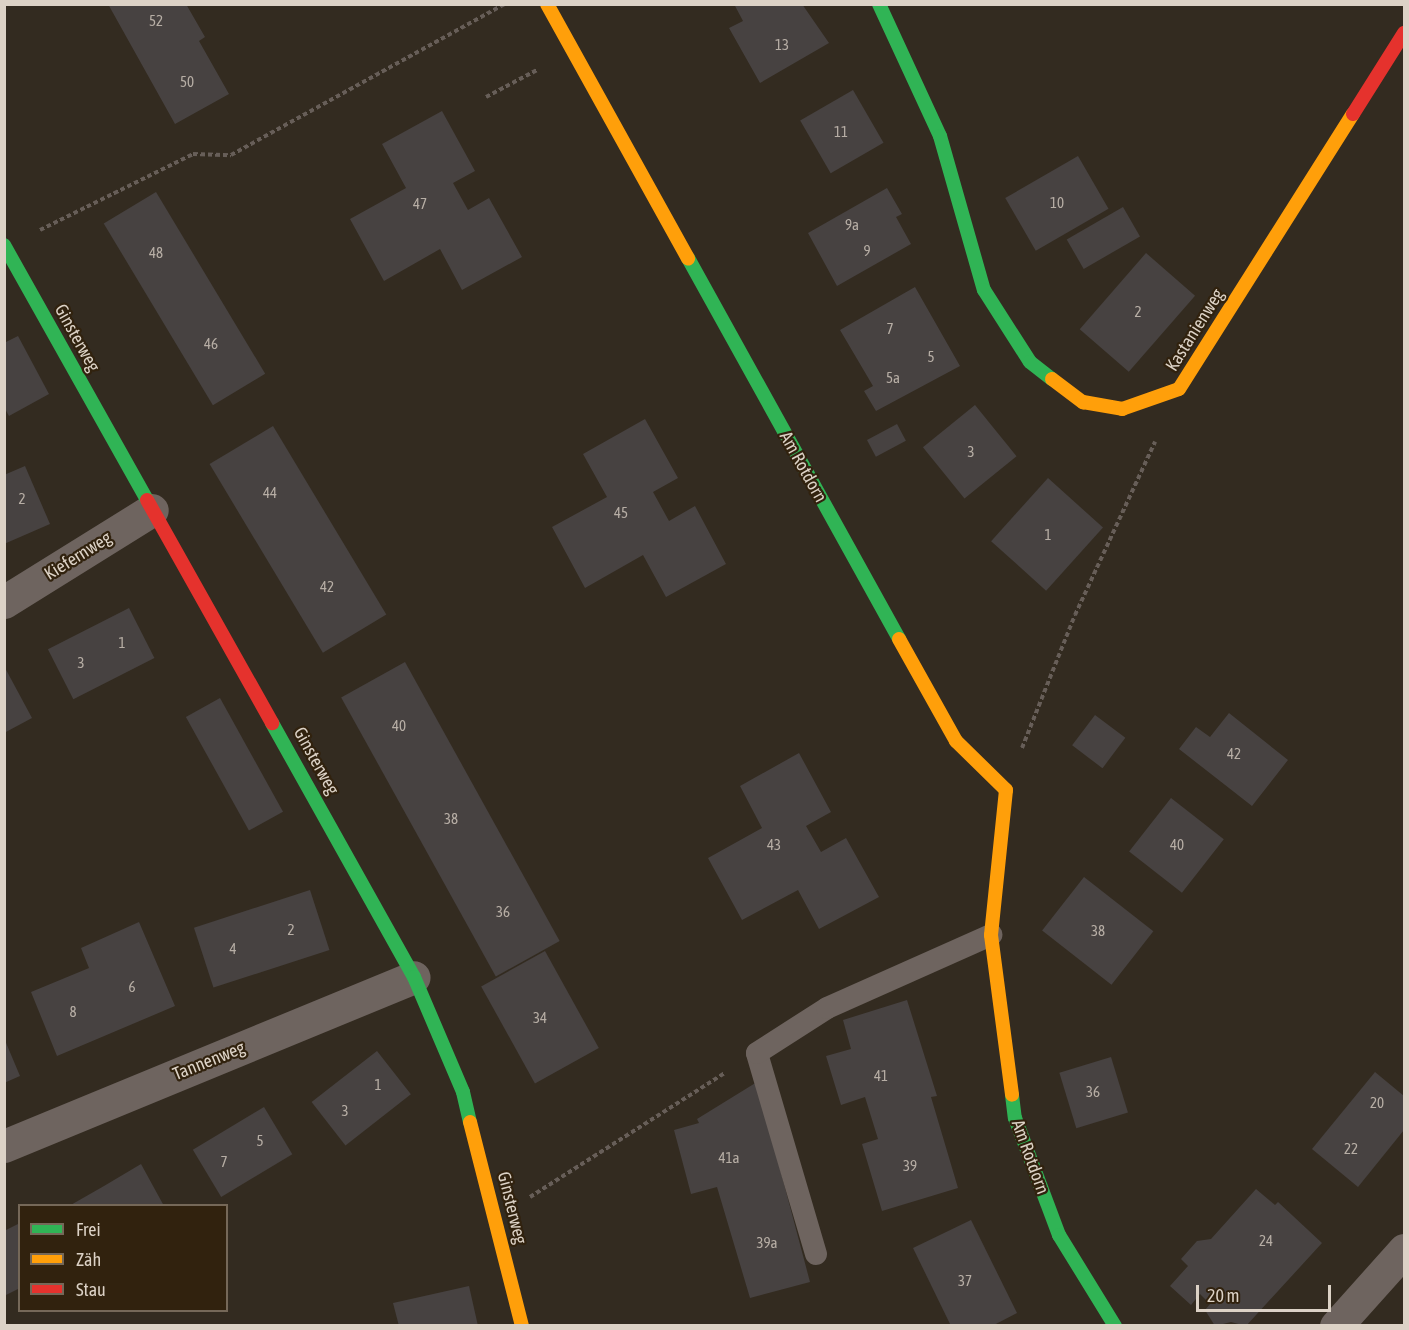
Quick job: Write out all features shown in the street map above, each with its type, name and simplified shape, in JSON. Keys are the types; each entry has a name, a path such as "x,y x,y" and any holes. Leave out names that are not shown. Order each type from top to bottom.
{"street":[{"name":"Am Rotdorn","path":"547,4 956,741 1006,789 991,935 1015,1118 1059,1235 1114,1326"},
{"name":"Kastanienweg","path":"879,4 940,136 984,290 1030,362 1083,402 1122,409 1179,389 1404,33"},
{"name":"Ginsterweg","path":"5,246 152,510 259,693 414,977 462,1092 497,1218 522,1326"},
{"name":"Kiefernweg","path":"4,602 152,510"},
{"name":"Tannenweg","path":"4,1146 414,977"},
{"path":"1336,1326 1404,1250"}],"lane":[{"path":"816,1254 757,1053 827,1008 991,935"}],"path":[{"path":"5,246 193,154 231,155 505,4"},
{"path":"486,97 572,51"},
{"path":"1006,789 1075,615 1179,389"},
{"path":"497,1218 757,1053"}],"building":[{"path":"108,4 186,4 205,37 199,41 229,94 175,124"},
{"path":"734,4 802,4 829,43 760,83 729,28 743,21"},
{"path":"853,90 884,143 831,173 800,120"},
{"path":"442,111 475,171 453,183 468,210 489,198 522,257 462,290 440,249 384,281 350,219 406,188 382,144"},
{"path":"1078,156 1108,209 1036,251 1005,198"},
{"path":"887,188 902,214 896,217 911,244 837,286 808,233"},
{"path":"156,192 265,374 213,405 104,223"},
{"path":"1123,207 1140,236 1084,269 1067,240"},
{"path":"1146,253 1195,296 1129,372 1080,329"},
{"path":"915,287 960,366 876,411 864,391 873,386 840,330"},
{"path":"18,336 49,394 9,416 4,407 4,343"},
{"path":"975,405 1017,456 964,498 923,447"},
{"path":"645,419 678,478 653,492 669,521 695,506 726,564 666,597 643,555 585,588 552,527 607,497 583,454"},
{"path":"897,424 906,441 876,457 867,440"},
{"path":"273,426 386,615 323,653 210,464"},
{"path":"25,466 50,524 4,544 4,475"},
{"path":"1048,478 1103,528 1046,591 991,541"},
{"path":"129,608 154,658 73,699 48,649"},
{"path":"405,662 560,941 496,976 341,697"},
{"path":"4,666 32,718 4,733"},
{"path":"220,698 283,812 249,831 186,717"},
{"path":"1229,713 1288,760 1252,806 1179,749 1196,727 1210,737"},
{"path":"1095,715 1125,738 1102,768 1072,745"},
{"path":"799,753 831,812 806,826 821,852 846,838 879,897 819,929 798,890 742,920 708,858 762,828 740,786"},
{"path":"1171,798 1224,839 1182,893 1129,852"},
{"path":"1084,877 1153,931 1111,985 1042,931"},
{"path":"310,890 329,950 213,988 194,928"},
{"path":"139,922 175,1006 57,1056 31,992 89,968 81,948"},
{"path":"545,951 599,1048 535,1083 481,986"},
{"path":"907,1000 937,1096 931,1097 958,1188 882,1211 862,1144 878,1139 865,1097 841,1105 826,1056 851,1049 843,1020"},
{"path":"4,1038 20,1076 4,1083"},
{"path":"377,1051 411,1094 345,1145 312,1102"},
{"path":"1111,1057 1128,1112 1076,1128 1059,1073"},
{"path":"1375,1072 1404,1096 1404,1130 1358,1187 1312,1149"},
{"path":"757,1082 810,1282 750,1298 717,1187 691,1194 674,1130 699,1123 697,1119"},
{"path":"264,1107 292,1154 221,1197 193,1150"},
{"path":"141,1164 163,1204 72,1204"},
{"path":"1256,1189 1275,1205 1278,1202 1322,1243 1246,1326 1231,1322 1215,1326 1205,1310 1210,1304 1200,1294 1191,1305 1170,1286 1188,1266 1181,1259 1197,1241 1211,1239"},
{"path":"971,1220 1017,1313 992,1326 951,1326 913,1248"},
{"path":"18,1224 18,1289 4,1296 4,1231"},
{"path":"469,1286 478,1326 399,1326 393,1303"}],"traffic: fast":[{"path":"879,4 940,136 984,290 1030,362 1052,379"},
{"path":"4,245 147,500"},
{"path":"688,258 899,639"},
{"path":"272,723 414,977 463,1092 470,1122"},
{"path":"1012,1095 1015,1118 1059,1235 1115,1326"}],"traffic: slow":[{"path":"547,4 688,258"},
{"path":"1052,379 1083,402 1122,409 1179,389 1353,114"},
{"path":"899,639 956,741 1006,790 991,935 1012,1095"},
{"path":"470,1122 522,1326"}],"traffic: jam":[{"path":"1353,114 1404,33"},
{"path":"147,500 272,723"}]}
